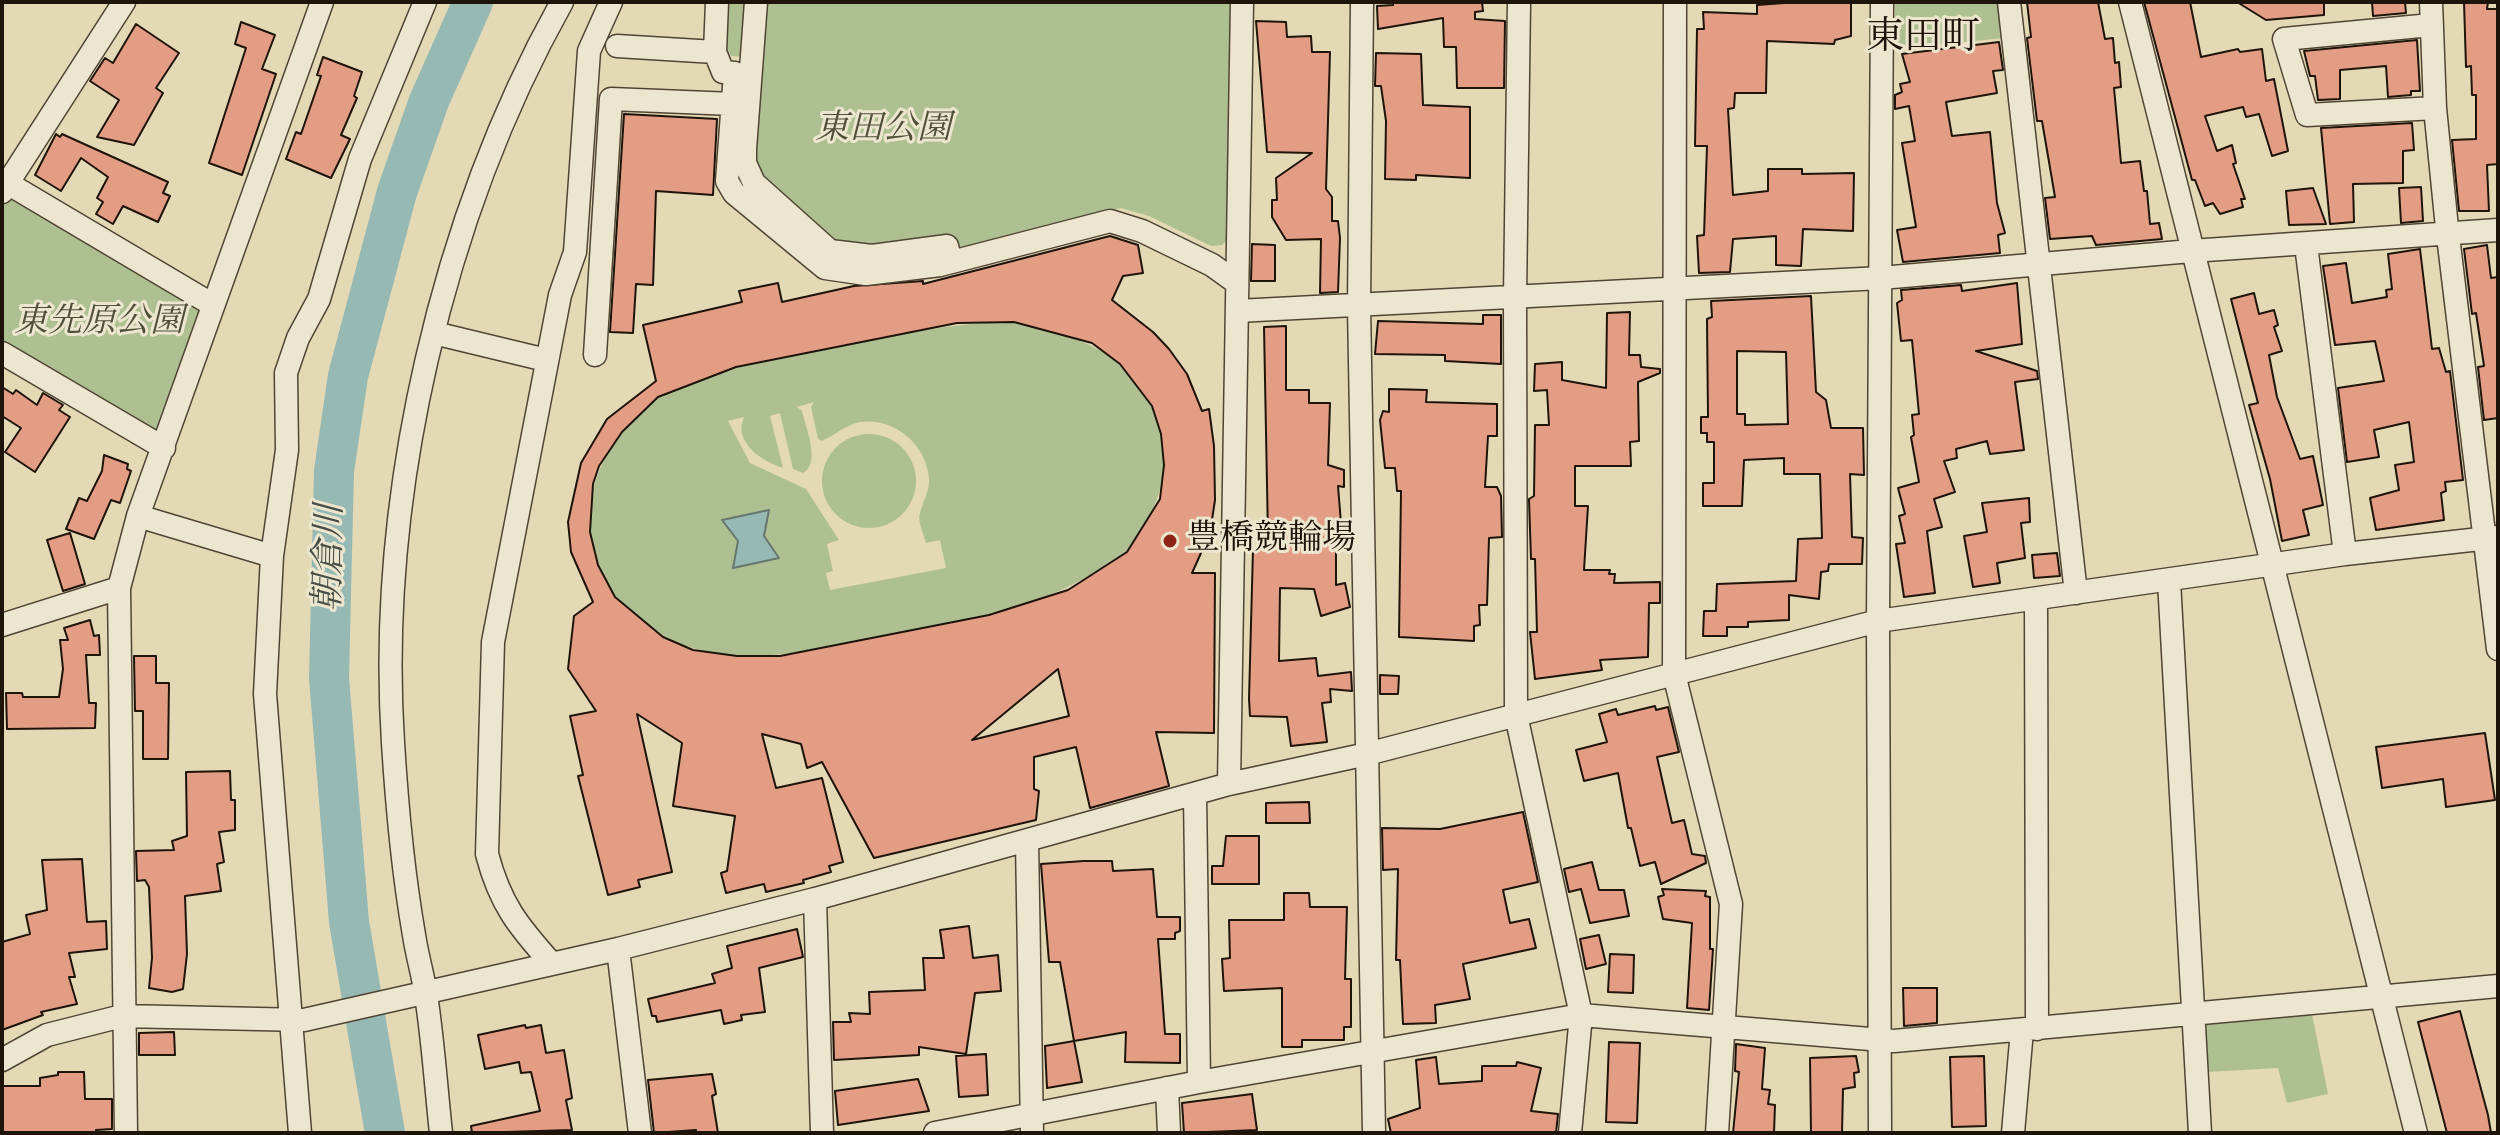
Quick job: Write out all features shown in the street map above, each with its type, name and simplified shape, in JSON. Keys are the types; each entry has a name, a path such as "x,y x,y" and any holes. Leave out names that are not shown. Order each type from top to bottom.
{"street":[{"path":"124,2 4,185 213,305"},
{"path":"126,1133 122,1016 119,588 138,516 322,2"},
{"path":"310,1133 265,694 272,556 287,450 283,407 286,373 298,338 319,299 360,159 425,2"},
{"path":"441,1133 419,994 405,877 391,686 401,516 419,392 467,211 562,2"},
{"path":"552,964 509,914 494,883 487,854 493,642 546,360 560,295 575,252 589,51 611,2"},
{"path":"717,2 715,52 723,72 735,73 727,181 734,193 816,264 866,274 951,262 1110,221 1142,231 1212,265 1237,283"},
{"path":"756,2 745,149 745,163 754,183 830,251 872,256 947,246 951,262"},
{"path":"1229,784 1242,2"},
{"path":"1362,2 1359,306 1374,1133"},
{"path":"1519,2 1515,298 1516,715 1581,1015 1570,1133"},
{"path":"1675,2 1674,674 1731,904 1717,1133"},
{"path":"1880,1133 1878,621 1882,2"},
{"path":"2009,2 2076,593"},
{"path":"2130,2 2416,1133"},
{"path":"2435,108 2307,115 2284,39 2431,13 2435,108 2448,234 2490,538 2498,649"},
{"path":"617,46 715,52"},
{"path":"595,355 611,99 733,104"},
{"path":"1237,311 1675,291 1881,278 2191,251 2498,230"},
{"path":"2306,245 2345,554"},
{"path":"434,333 546,360"},
{"path":"2,353 164,448"},
{"path":"138,516 272,556"},
{"path":"2,1060 47,1035 122,1016 297,1020 618,949 815,899 1229,784 1367,754 1878,621 2345,554 2490,538"},
{"path":"2169,581 2200,1133"},
{"path":"2,625 119,588"},
{"path":"2013,1133 2029,1029 2036,599"},
{"path":"1195,794 1199,1082"},
{"path":"1027,841 1032,1125"},
{"path":"815,899 822,1133"},
{"path":"618,949 640,1133"},
{"path":"935,1133 1032,1125 1167,1088 1581,1015 1878,1040 2195,1015 2382,994 2498,986"},
{"path":"297,1020 300,1133"},
{"path":"1167,1088 1169,1133"}],"green space":[{"name":"東田公園","path":"726,2 1231,2 1228,239 1222,245 1211,246 1149,216 1121,208 917,259 871,262 755,194 746,57 731,56 724,43"},
{"path":"1895,2 2000,2 2004,38 1895,49"},
{"name":"東先原公園","path":"2,192 213,305 164,448 2,353"},
{"path":"1014,322 1081,341 1119,363 1147,398 1161,434 1163,472 1153,508 1133,544 1122,555 1054,593 1002,611 786,654 749,656 697,649 654,631 621,602 599,567 590,527 594,485 614,443 650,404 689,381 733,367 919,331","holes":["814,402 811,407 818,439 822,441 855,423 873,422 896,429 915,444 927,466 929,478 920,523 926,543 940,540 946,568 830,590 826,573 833,571 827,544 839,540 806,489 750,463 728,421 744,417 742,435 746,443 766,461 783,468 770,416 780,413 793,469 803,473 811,462 812,454 802,411 797,407"]},
{"path":"869,434 887,437 902,448 913,463 916,481 913,499 902,514 887,525 869,528 851,525 836,514 825,499 822,481 825,463 836,448 851,437"},
{"path":"2312,1014 2328,1094 2287,1103 2278,1068 2207,1072 2204,1023"}],"water":[{"path":"769,510 764,536 779,558 733,568 738,541 722,520"}],"building":[{"path":"1393,2 1482,2 1483,11 1475,12 1475,19 1505,21 1504,88 1457,88 1456,47 1444,47 1443,18 1378,29 1377,6 1393,5"},
{"path":"1851,2 1851,36 1835,40 1834,44 1767,41 1766,93 1735,93 1734,108 1728,109 1733,195 1768,191 1768,169 1802,169 1802,174 1854,173 1853,231 1803,229 1801,266 1776,265 1776,236 1733,239 1730,272 1699,273 1697,236 1704,235 1707,146 1695,146 1697,29 1704,29 1703,12 1757,14 1757,5"},
{"path":"2027,2 2098,2 2105,39 2113,38 2115,63 2119,62 2121,87 2114,88 2121,163 2140,161 2150,224 2159,223 2162,239 2096,245 2092,236 2050,239 2045,198 2055,197 2042,121 2037,121 2027,38 2031,37"},
{"path":"2144,2 2190,2 2201,57 2238,49 2240,52 2262,49 2266,81 2274,79 2288,151 2272,156 2259,114 2246,117 2243,107 2205,116 2217,151 2232,145 2236,163 2233,164 2245,199 2241,199 2243,207 2220,214 2213,203 2205,206 2195,180 2192,180"},
{"path":"2237,2 2324,2 2324,15 2266,20"},
{"path":"2372,2 2405,2 2406,13 2373,16"},
{"path":"2464,2 2488,2 2487,9 2498,9 2498,164 2487,165 2489,211 2459,211 2452,140 2476,139 2476,95 2472,95 2471,66 2466,67"},
{"path":"1256,21 1286,22 1287,37 1311,36 1312,52 1330,52 1326,189 1332,197 1332,221 1338,221 1340,238 1338,292 1320,293 1321,239 1286,240 1272,217 1272,200 1277,200 1276,178 1312,153 1267,152"},
{"path":"241,22 275,35 262,69 276,74 242,175 209,163 246,48 235,44"},
{"path":"136,24 179,53 156,88 163,93 134,145 97,137 119,100 90,81 105,58 113,63"},
{"path":"2417,40 2420,91 2388,97 2386,66 2340,70 2340,99 2318,100 2315,76 2310,76 2304,51"},
{"path":"1999,42 2003,70 1993,71 1997,93 1946,102 1952,136 1990,132 1997,203 2005,233 1998,235 2000,253 1903,262 1897,230 1916,227 1902,143 1915,141 1909,106 1895,109 1895,95 1902,92 1900,84 1910,82 1902,54"},
{"path":"1376,53 1421,54 1423,105 1470,107 1470,178 1416,175 1416,180 1385,179 1386,121 1381,86 1375,86"},
{"path":"323,57 362,72 354,96 357,98 341,135 350,139 331,178 286,159 296,132 301,134 321,76 317,75"},
{"path":"624,114 717,119 713,195 656,191 653,285 636,284 633,333 610,332"},
{"path":"2412,123 2414,150 2403,151 2403,183 2353,184 2354,222 2330,224 2321,128"},
{"path":"56,134 168,182 163,193 170,196 158,222 123,206 113,224 96,214 103,202 97,198 108,177 81,158 61,191 35,175"},
{"path":"2421,187 2423,221 2401,223 2399,188"},
{"path":"2313,188 2326,224 2289,225 2286,191"},
{"name":"豊橋競輪場","path":"1110,236 1138,245 1143,273 1123,276 1112,300 1153,332 1169,349 1187,374 1202,411 1209,409 1214,446 1215,500 1210,533 1192,573 1215,573 1214,733 1156,732 1169,786 1090,808 1076,747 1034,757 1034,789 1039,791 1036,820 874,858 822,762 807,768 801,744 762,734 776,788 822,778 843,862 829,866 831,872 803,880 804,883 766,892 764,884 726,893 721,873 727,871 735,816 673,806 682,743 637,714 672,872 638,880 640,887 608,895 578,776 583,775 570,716 596,711 568,669 574,616 593,602 571,552 568,522 581,463 607,419 656,381 643,325 742,302 739,291 778,283 782,302 854,286 923,281 923,284","holes":["1014,322 1092,343 1120,364 1152,406 1161,434 1164,465 1160,499 1127,552 1068,590 989,615 780,656 737,656 693,650 663,637 615,597 598,565 590,532 593,484 599,466 622,432 658,397 736,367 957,323","1058,669 1069,716 972,740"]},
{"path":"1252,244 1275,245 1275,281 1251,281"},
{"path":"2487,245 2491,278 2498,277 2498,418 2484,420 2478,367 2484,366 2476,313 2472,314 2464,249"},
{"path":"2420,249 2432,349 2439,348 2446,372 2450,371 2463,480 2445,482 2446,491 2441,493 2444,520 2376,530 2370,498 2399,490 2395,465 2414,462 2409,422 2374,430 2379,457 2347,462 2338,388 2384,381 2375,341 2335,345 2323,266 2346,263 2352,303 2387,297 2386,290 2392,289 2388,254"},
{"path":"2017,283 2022,344 1976,351 2037,371 2038,379 2015,382 2024,450 1990,454 1987,441 1956,449 1957,458 1944,461 1955,492 1934,499 1942,527 1927,531 1935,593 1904,597 1896,544 1905,543 1899,516 1905,514 1898,488 1919,482 1911,437 1914,435 1912,415 1919,414 1912,340 1901,341 1897,303 1902,300 1901,290 1961,285 1962,291"},
{"path":"2254,293 2259,314 2274,310 2278,325 2274,327 2282,351 2269,355 2277,397 2300,459 2313,456 2323,505 2303,510 2309,535 2282,541 2270,479 2249,405 2258,403 2231,299"},
{"path":"1811,296 1816,392 1826,400 1831,428 1863,428 1864,475 1850,474 1852,537 1863,538 1862,564 1829,564 1828,571 1821,572 1819,599 1789,595 1789,620 1748,622 1748,627 1727,627 1727,636 1703,636 1704,611 1716,611 1717,584 1796,581 1798,539 1822,538 1820,474 1784,474 1784,458 1744,460 1742,506 1703,506 1703,483 1714,483 1714,442 1707,442 1707,433 1701,433 1701,417 1708,417 1707,319 1712,317 1711,301","holes":["1737,351 1786,352 1788,424 1745,425 1745,414 1737,414"]},
{"path":"1630,312 1629,355 1640,355 1641,367 1660,369 1660,373 1638,382 1639,441 1630,442 1631,466 1575,466 1575,506 1588,506 1584,570 1610,570 1609,574 1615,574 1614,583 1660,582 1660,603 1649,603 1648,657 1600,660 1602,670 1535,679 1530,632 1537,632 1535,559 1531,559 1529,499 1534,496 1535,425 1549,425 1547,390 1534,391 1535,364 1562,362 1562,380 1606,388 1607,313"},
{"path":"1483,315 1501,315 1501,364 1445,361 1445,355 1375,354 1378,321 1483,324"},
{"path":"1286,326 1286,390 1309,390 1309,403 1330,403 1328,465 1344,470 1344,487 1338,486 1341,523 1337,525 1336,585 1345,583 1350,607 1321,616 1314,589 1280,588 1279,661 1316,658 1318,676 1351,672 1352,691 1330,689 1331,702 1322,703 1327,742 1291,746 1287,717 1250,716 1249,699 1253,549 1266,549 1264,537 1268,537 1264,327"},
{"path":"2,387 13,394 16,390 37,405 43,393 63,405 59,410 70,417 35,472 5,452 21,428 2,416"},
{"path":"1389,389 1427,390 1426,402 1497,404 1497,436 1488,436 1485,487 1497,487 1501,496 1502,537 1489,538 1487,605 1479,605 1480,625 1474,626 1474,641 1399,637 1401,491 1397,491 1395,468 1385,468 1380,420 1383,411 1389,412"},
{"path":"104,455 128,464 127,469 131,471 120,503 111,500 94,539 66,529 79,498 87,501 102,471"},
{"path":"2029,498 2030,522 2021,523 2025,558 1997,563 2000,583 1973,587 1964,536 1987,532 1982,503"},
{"path":"70,533 85,584 63,591 47,540"},
{"path":"2057,553 2060,576 2034,578 2032,555"},
{"path":"90,620 94,636 99,635 100,655 86,655 89,703 96,703 95,728 7,729 6,693 22,693 23,697 59,697 63,669 60,640 68,640 64,628"},
{"path":"134,656 156,656 156,683 169,683 168,759 143,759 143,711 135,711"},
{"path":"1380,675 1399,676 1398,694 1380,694"},
{"path":"1655,706 1656,710 1668,707 1679,752 1657,757 1672,823 1684,820 1692,854 1705,856 1706,863 1661,884 1655,862 1640,866 1631,828 1628,828 1618,773 1584,781 1576,750 1607,742 1599,714 1616,709 1618,715"},
{"path":"2485,733 2495,800 2446,807 2443,779 2382,788 2376,747"},
{"path":"230,771 231,800 235,800 235,830 219,832 224,862 217,864 221,891 185,896 187,954 183,989 172,992 149,988 152,958 149,887 145,880 137,881 136,851 174,850 172,841 187,836 186,772"},
{"path":"1309,802 1310,823 1266,823 1266,803"},
{"path":"1523,812 1538,882 1503,890 1510,923 1529,919 1536,948 1463,964 1470,999 1435,1005 1436,1023 1403,1024 1400,960 1396,960 1398,869 1383,870 1382,828 1440,829"},
{"path":"1226,836 1259,836 1259,884 1212,884 1212,866 1223,866"},
{"path":"82,859 87,922 106,921 107,949 69,953 75,977 69,977 77,1004 41,1012 43,1015 2,1030 2,942 30,934 26,915 47,910 42,860"},
{"path":"1112,861 1113,871 1153,869 1157,917 1180,917 1180,931 1175,933 1175,939 1158,939 1165,1034 1180,1034 1180,1063 1125,1062 1126,1032 1074,1041 1060,962 1049,962 1041,864"},
{"path":"1592,862 1599,890 1624,890 1629,916 1590,923 1581,889 1569,892 1564,869"},
{"path":"1662,889 1706,891 1705,896 1710,897 1710,949 1713,949 1709,1010 1687,1008 1692,923 1663,919 1658,897 1664,895"},
{"path":"1284,893 1309,893 1310,907 1347,907 1345,979 1351,979 1351,1027 1344,1027 1344,1040 1302,1040 1302,1047 1282,1047 1282,988 1224,991 1222,959 1230,958 1229,920 1284,920"},
{"path":"969,926 973,958 998,955 1001,991 975,993 966,1054 919,1047 919,1055 834,1060 833,1022 851,1022 849,1013 870,1014 869,992 925,990 923,958 944,958 940,930"},
{"path":"797,929 803,957 759,968 765,1012 741,1015 742,1020 724,1024 721,1010 657,1022 656,1016 652,1016 648,999 715,983 712,974 732,968 727,946"},
{"path":"1599,935 1606,964 1586,969 1580,939"},
{"path":"1610,954 1634,955 1633,993 1608,992"},
{"path":"1903,988 1937,988 1937,1023 1904,1026"},
{"path":"2460,1011 2491,1133 2447,1133 2418,1022"},
{"path":"525,1025 526,1028 541,1025 546,1053 564,1050 572,1098 566,1100 572,1130 472,1133 471,1126 540,1111 531,1072 521,1073 519,1062 485,1069 478,1035"},
{"path":"174,1032 175,1055 139,1055 139,1033"},
{"path":"1074,1041 1082,1082 1047,1088 1045,1046"},
{"path":"1609,1042 1640,1043 1637,1123 1606,1122"},
{"path":"1736,1044 1765,1048 1762,1089 1770,1090 1768,1104 1775,1105 1774,1133 1733,1133 1739,1072 1735,1071"},
{"path":"986,1054 988,1095 959,1097 956,1056"},
{"path":"1856,1056 1859,1072 1854,1073 1855,1087 1843,1089 1842,1133 1811,1133 1810,1058"},
{"path":"1984,1056 1986,1126 1952,1127 1950,1057"},
{"path":"1436,1057 1439,1084 1482,1081 1482,1066 1516,1066 1517,1062 1541,1068 1531,1111 1558,1114 1556,1133 1391,1133 1388,1119 1420,1108 1416,1060"},
{"path":"58,1072 84,1072 85,1099 112,1099 112,1129 96,1130 96,1133 2,1133 2,1086 40,1086 40,1078 58,1075"},
{"path":"712,1074 718,1133 696,1133 696,1130 654,1133 648,1080"},
{"path":"918,1079 929,1111 838,1125 835,1091"},
{"path":"1252,1094 1257,1130 1184,1133 1182,1103"}],"waterway":[{"name":"朝倉川","path":"385,1133 349,922 329,678 334,471 348,376 397,192 429,101 473,2"}],"place":[{"name":"豊橋競輪場","path":"1170,541"}],"district":[{"name":"東田町","path":"1923,40"}]}
